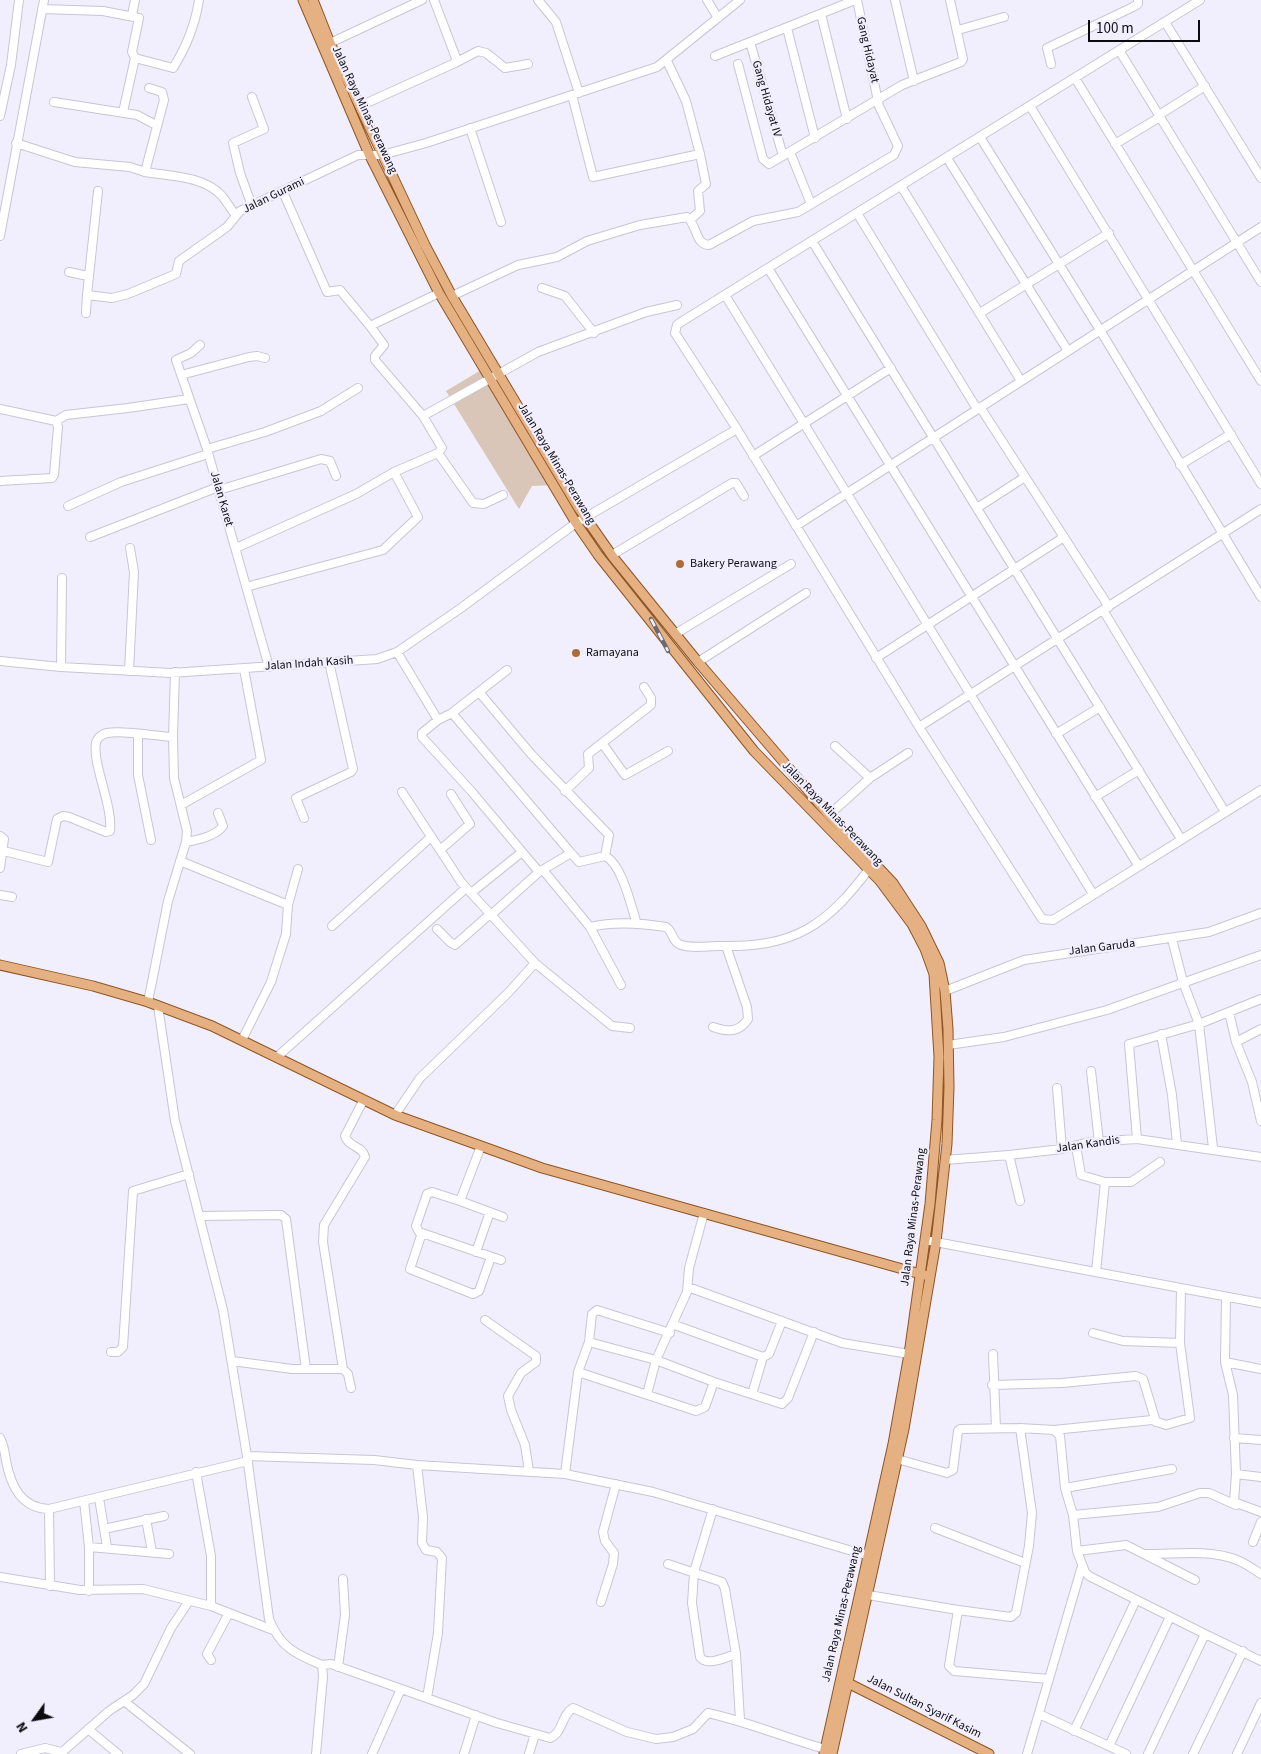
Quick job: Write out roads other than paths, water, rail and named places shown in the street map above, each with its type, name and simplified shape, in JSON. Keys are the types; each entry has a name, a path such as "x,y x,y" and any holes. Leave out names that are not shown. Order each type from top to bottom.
{"main road":[{"name":"Jalan Raya Minas-Perawang","path":"303,0 369,154 439,293 576,523 598,555 754,751 893,883 925,933 939,963 945,991 949,1087 945,1160 936,1242 897,1459 868,1595 843,1681"},
{"name":"Jalan Raya Minas-Perawang","path":"313,0 330,43 425,245 452,296 585,518 612,555 698,662 872,865 885,887 912,924 925,949 934,974 939,1056 937,1120 925,1240 909,1354 893,1444 827,1752"},
{"path":"0,965 93,986 148,1002 212,1026 395,1115 542,1168 930,1276"},
{"name":"Jalan Sultan Syarif Kasim","path":"843,1681 989,1754"}],"street":[{"path":"0,116 11,66 19,0"},
{"path":"0,236 44,0"},
{"path":"132,15 135,0"},
{"path":"135,58 173,68 190,38 195,24 199,0"},
{"path":"330,43 422,0"},
{"path":"434,0 456,58 455,63"},
{"path":"538,0 556,22 576,94 592,177 700,154"},
{"path":"707,0 718,18"},
{"name":"Jalan Gurami","path":"87,295 112,298 128,294 176,274 179,261 227,227 236,215 364,153 382,155 426,143 657,67 667,61 740,0"},
{"path":"715,56 856,0"},
{"name":"Gang Hidayat","path":"811,204 898,152 898,146 880,106 856,0"},
{"path":"894,0 914,81"},
{"path":"738,64 764,162 770,164 879,99 914,81 962,61 958,30 950,0"},
{"path":"1051,64 1047,48 1133,7 1138,4 1138,0"},
{"path":"1200,0 681,322 675,331 737,429 876,658 1039,917 1045,920 1053,920 1138,865 1261,790"},
{"path":"42,9 103,11 138,17 140,20 132,52 135,58 124,112"},
{"path":"821,14 847,119"},
{"path":"958,30 1004,17"},
{"path":"1165,22 1261,178"},
{"path":"787,28 815,138"},
{"name":"Gang Hidayat IV","path":"750,42 787,154 811,204"},
{"path":"360,106 455,63 478,50 486,53 505,68 528,64"},
{"path":"1120,50 1261,282"},
{"path":"667,61 686,101 706,184 698,190 700,211 690,220"},
{"path":"1075,78 1261,381"},
{"path":"1115,144 1205,86"},
{"path":"145,172 164,96 160,90 149,88"},
{"path":"252,97 264,128 233,143 240,173 252,206"},
{"path":"54,102 124,112 137,115 156,125"},
{"path":"1030,106 1261,484"},
{"path":"470,128 502,222"},
{"path":"980,137 1100,330 1261,597"},
{"path":"16,143 75,162 130,167 208,186 222,197 236,215"},
{"path":"947,158 1068,351"},
{"path":"901,186 1021,381"},
{"path":"86,312 88,276 98,191"},
{"path":"236,548 356,494 394,472 438,454 442,448 441,443 424,416 375,360 375,356 384,346 370,326 340,290 336,289 329,293 323,287 283,192"},
{"path":"452,296 518,265 556,257 587,242 628,228 681,217 690,220 699,241 706,246 753,221 798,212 811,204"},
{"path":"857,213 979,408 1064,537 1225,812"},
{"path":"796,526 1261,227"},
{"path":"980,313 1109,233"},
{"path":"812,241 1181,839"},
{"path":"768,268 1138,865"},
{"path":"69,272 88,276"},
{"path":"542,288 566,296 594,333"},
{"path":"370,326 439,293"},
{"path":"725,295 969,694 1094,894"},
{"path":"424,416 538,352 594,333 646,312 678,305"},
{"name":"Jalan Karet","path":"200,345 191,354 176,360 208,451 269,667"},
{"path":"181,375 249,357 265,358"},
{"path":"753,456 891,368"},
{"path":"68,506 121,482 321,411 358,388"},
{"path":"0,409 56,422 66,415 189,399"},
{"path":"0,481 52,478 54,474 57,436 56,422"},
{"name":"Jalan Indah Kasih","path":"0,661 60,667 175,672 377,659 397,652 461,608 576,523 737,429"},
{"path":"1180,465 1230,434"},
{"path":"438,454 473,503 484,504 503,495"},
{"path":"90,537 218,489 321,459 330,461 336,476"},
{"path":"246,587 382,550 389,546 418,517 394,472"},
{"path":"977,508 1025,477"},
{"path":"612,555 732,483 736,483 744,496"},
{"path":"919,727 1261,509"},
{"path":"876,658 1064,537"},
{"path":"130,548 134,572 130,671"},
{"path":"675,634 791,564"},
{"path":"60,667 62,578"},
{"path":"698,662 806,593"},
{"path":"397,652 438,720"},
{"path":"304,818 296,798 351,772 353,769 329,662"},
{"path":"181,805 261,760 244,669"},
{"path":"507,670 452,713 438,720 422,733 422,737 590,927 621,985"},
{"path":"148,1002 168,901 186,842 187,831 174,778 175,672"},
{"path":"566,792 589,768 587,756 650,704 651,698 644,687"},
{"path":"479,692 566,792 609,835 605,856"},
{"path":"1056,734 1100,707"},
{"path":"452,713 579,862 605,856"},
{"path":"4,851 48,862 57,820 63,816 106,832 110,831 96,742 99,737 110,733 173,737"},
{"path":"138,735 138,775 152,840"},
{"path":"602,743 625,775 668,751"},
{"path":"835,746 870,778"},
{"path":"829,814 870,778 908,753"},
{"path":"1095,797 1139,770"},
{"path":"402,792 468,890 535,963 612,1026 630,1028"},
{"path":"440,850 470,824 451,794"},
{"path":"186,842 199,840 221,829 223,826 218,813"},
{"path":"0,836 4,839 4,851 0,868"},
{"path":"332,926 431,837"},
{"path":"277,1057 468,890 522,852"},
{"path":"436,929 455,945 541,871 571,853"},
{"path":"605,856 614,864 627,892 637,924"},
{"path":"180,861 288,905"},
{"path":"590,927 607,922 668,928 675,941 682,945 726,946 769,943 802,934 814,926 844,898 872,865"},
{"path":"242,1040 271,982 286,934 288,905 298,869"},
{"path":"0,895 12,897"},
{"name":"Jalan Garuda","path":"945,991 1038,956 1172,939 1209,932 1261,914"},
{"path":"1172,939 1183,982 1199,1024 1213,1148"},
{"path":"713,1027 728,1031 737,1030 748,1019 747,1007 726,946"},
{"path":"948,1045 1004,1037 1107,1010 1261,955"},
{"path":"395,1115 420,1078 508,993 535,963"},
{"path":"1137,1139 1128,1047 1132,1042 1199,1024 1261,999"},
{"path":"158,1006 175,1121 223,1310 247,1459 269,1619 273,1630 289,1651 322,1666 331,1664 476,1715 550,1738 557,1735 568,1711 573,1708 627,1732 656,1739 673,1737 692,1729 708,1713 740,1720 827,1752"},
{"path":"1229,1012 1236,1042 1252,1082 1261,1122"},
{"path":"1236,1042 1260,1030"},
{"path":"1161,1034 1170,1081 1177,1144"},
{"path":"1092,1071 1099,1142"},
{"path":"1057,1088 1062,1149"},
{"path":"342,1369 323,1242 324,1225 365,1157 363,1151 349,1143 345,1136 363,1101"},
{"name":"Jalan Kandis","path":"945,1160 1008,1155 1062,1149 1099,1142 1137,1139 1213,1148 1261,1157"},
{"path":"460,1201 481,1146"},
{"path":"1076,1146 1081,1175 1105,1182 1131,1182 1160,1162"},
{"path":"1008,1155 1020,1201"},
{"path":"111,1352 118,1352 123,1347 133,1191 189,1174"},
{"path":"1096,1272 1105,1182"},
{"path":"501,1260 422,1233 416,1226 427,1194 432,1192 503,1217"},
{"path":"476,1252 490,1212"},
{"path":"647,1394 656,1360 685,1300 689,1268 704,1213"},
{"path":"199,1216 281,1214 286,1219 306,1369"},
{"path":"422,1233 410,1269 472,1294 479,1291 491,1257"},
{"path":"925,1240 1261,1304"},
{"path":"688,1288 842,1343 909,1354"},
{"path":"897,1459 948,1473 953,1470 958,1431 960,1429 1020,1428 1054,1430 1156,1422 1166,1425 1187,1421 1191,1415 1180,1343 1181,1289"},
{"path":"1226,1297 1225,1362 1233,1395 1236,1474 1234,1502 1236,1505"},
{"path":"566,1474 578,1372 588,1342 592,1314 597,1310 670,1333"},
{"path":"485,1320 536,1356 536,1362 521,1373 508,1396 511,1410 525,1445 529,1471"},
{"path":"672,1324 763,1357 769,1354 782,1321"},
{"path":"588,1342 656,1360 714,1382 782,1404 785,1402 814,1332"},
{"path":"1093,1333 1123,1340 1180,1343"},
{"path":"993,1354 992,1385 996,1428"},
{"path":"752,1394 763,1357"},
{"path":"232,1361 306,1369 342,1369 348,1374 351,1388"},
{"path":"1225,1362 1261,1369"},
{"path":"578,1372 690,1410 700,1410 705,1407 714,1382"},
{"path":"992,1385 1062,1383 1136,1376 1143,1379 1156,1422"},
{"path":"868,1595 958,1610 1013,1616 1016,1613 1029,1546 1032,1514 1020,1428"},
{"path":"1054,1430 1060,1436 1065,1488 1073,1515 1077,1551 1082,1566 1089,1576 1261,1661"},
{"path":"0,1438 14,1488 31,1506 49,1509 99,1498 247,1459 374,1460 417,1465 566,1474 616,1484 713,1509 869,1556"},
{"path":"1234,1438 1261,1440"},
{"path":"417,1465 423,1517 422,1543 426,1550 437,1552 442,1558 438,1633 427,1698"},
{"path":"1065,1488 1172,1469"},
{"path":"196,1472 211,1556 212,1606"},
{"path":"1236,1474 1261,1477"},
{"path":"601,1602 613,1564 614,1553 605,1541 603,1532 616,1484"},
{"path":"1073,1515 1158,1507 1200,1493 1209,1493 1236,1505 1261,1512"},
{"path":"99,1498 107,1547"},
{"path":"84,1501 89,1547 89,1591"},
{"path":"49,1509 50,1586"},
{"path":"713,1509 694,1572 692,1603 700,1657 707,1662 736,1654"},
{"path":"104,1529 164,1516"},
{"path":"146,1520 152,1552"},
{"path":"1253,1542 1261,1522"},
{"path":"935,1528 1025,1563"},
{"path":"1077,1551 1126,1545 1195,1580"},
{"path":"89,1547 107,1547 169,1554"},
{"path":"1146,1554 1192,1553 1219,1556 1237,1560 1261,1574"},
{"path":"668,1564 719,1580 724,1586 736,1654 740,1720"},
{"path":"1027,1754 1082,1566"},
{"path":"0,1577 89,1591 138,1588 212,1606 273,1630"},
{"path":"338,1667 345,1615 343,1579"},
{"path":"1074,1731 1136,1600"},
{"path":"21,1754 45,1748 60,1753 144,1684 171,1628 189,1601"},
{"path":"958,1610 951,1669 1049,1679"},
{"path":"210,1660 207,1654 229,1613"},
{"path":"1109,1746 1170,1617"},
{"path":"1148,1754 1205,1634"},
{"path":"1193,1754 1242,1652"},
{"path":"316,1754 323,1677 322,1666"},
{"path":"372,1754 401,1689"},
{"path":"124,1701 190,1754"},
{"path":"1237,1754 1261,1704"},
{"path":"1039,1714 1126,1754"},
{"path":"464,1754 476,1715"},
{"path":"88,1729 118,1754"},
{"path":"529,1754 535,1734"}],"railway":[{"path":"651,619 668,651"}],"place":[{"name":"Bakery Perawang","path":"680,564"},
{"name":"Ramayana","path":"576,653"}]}
